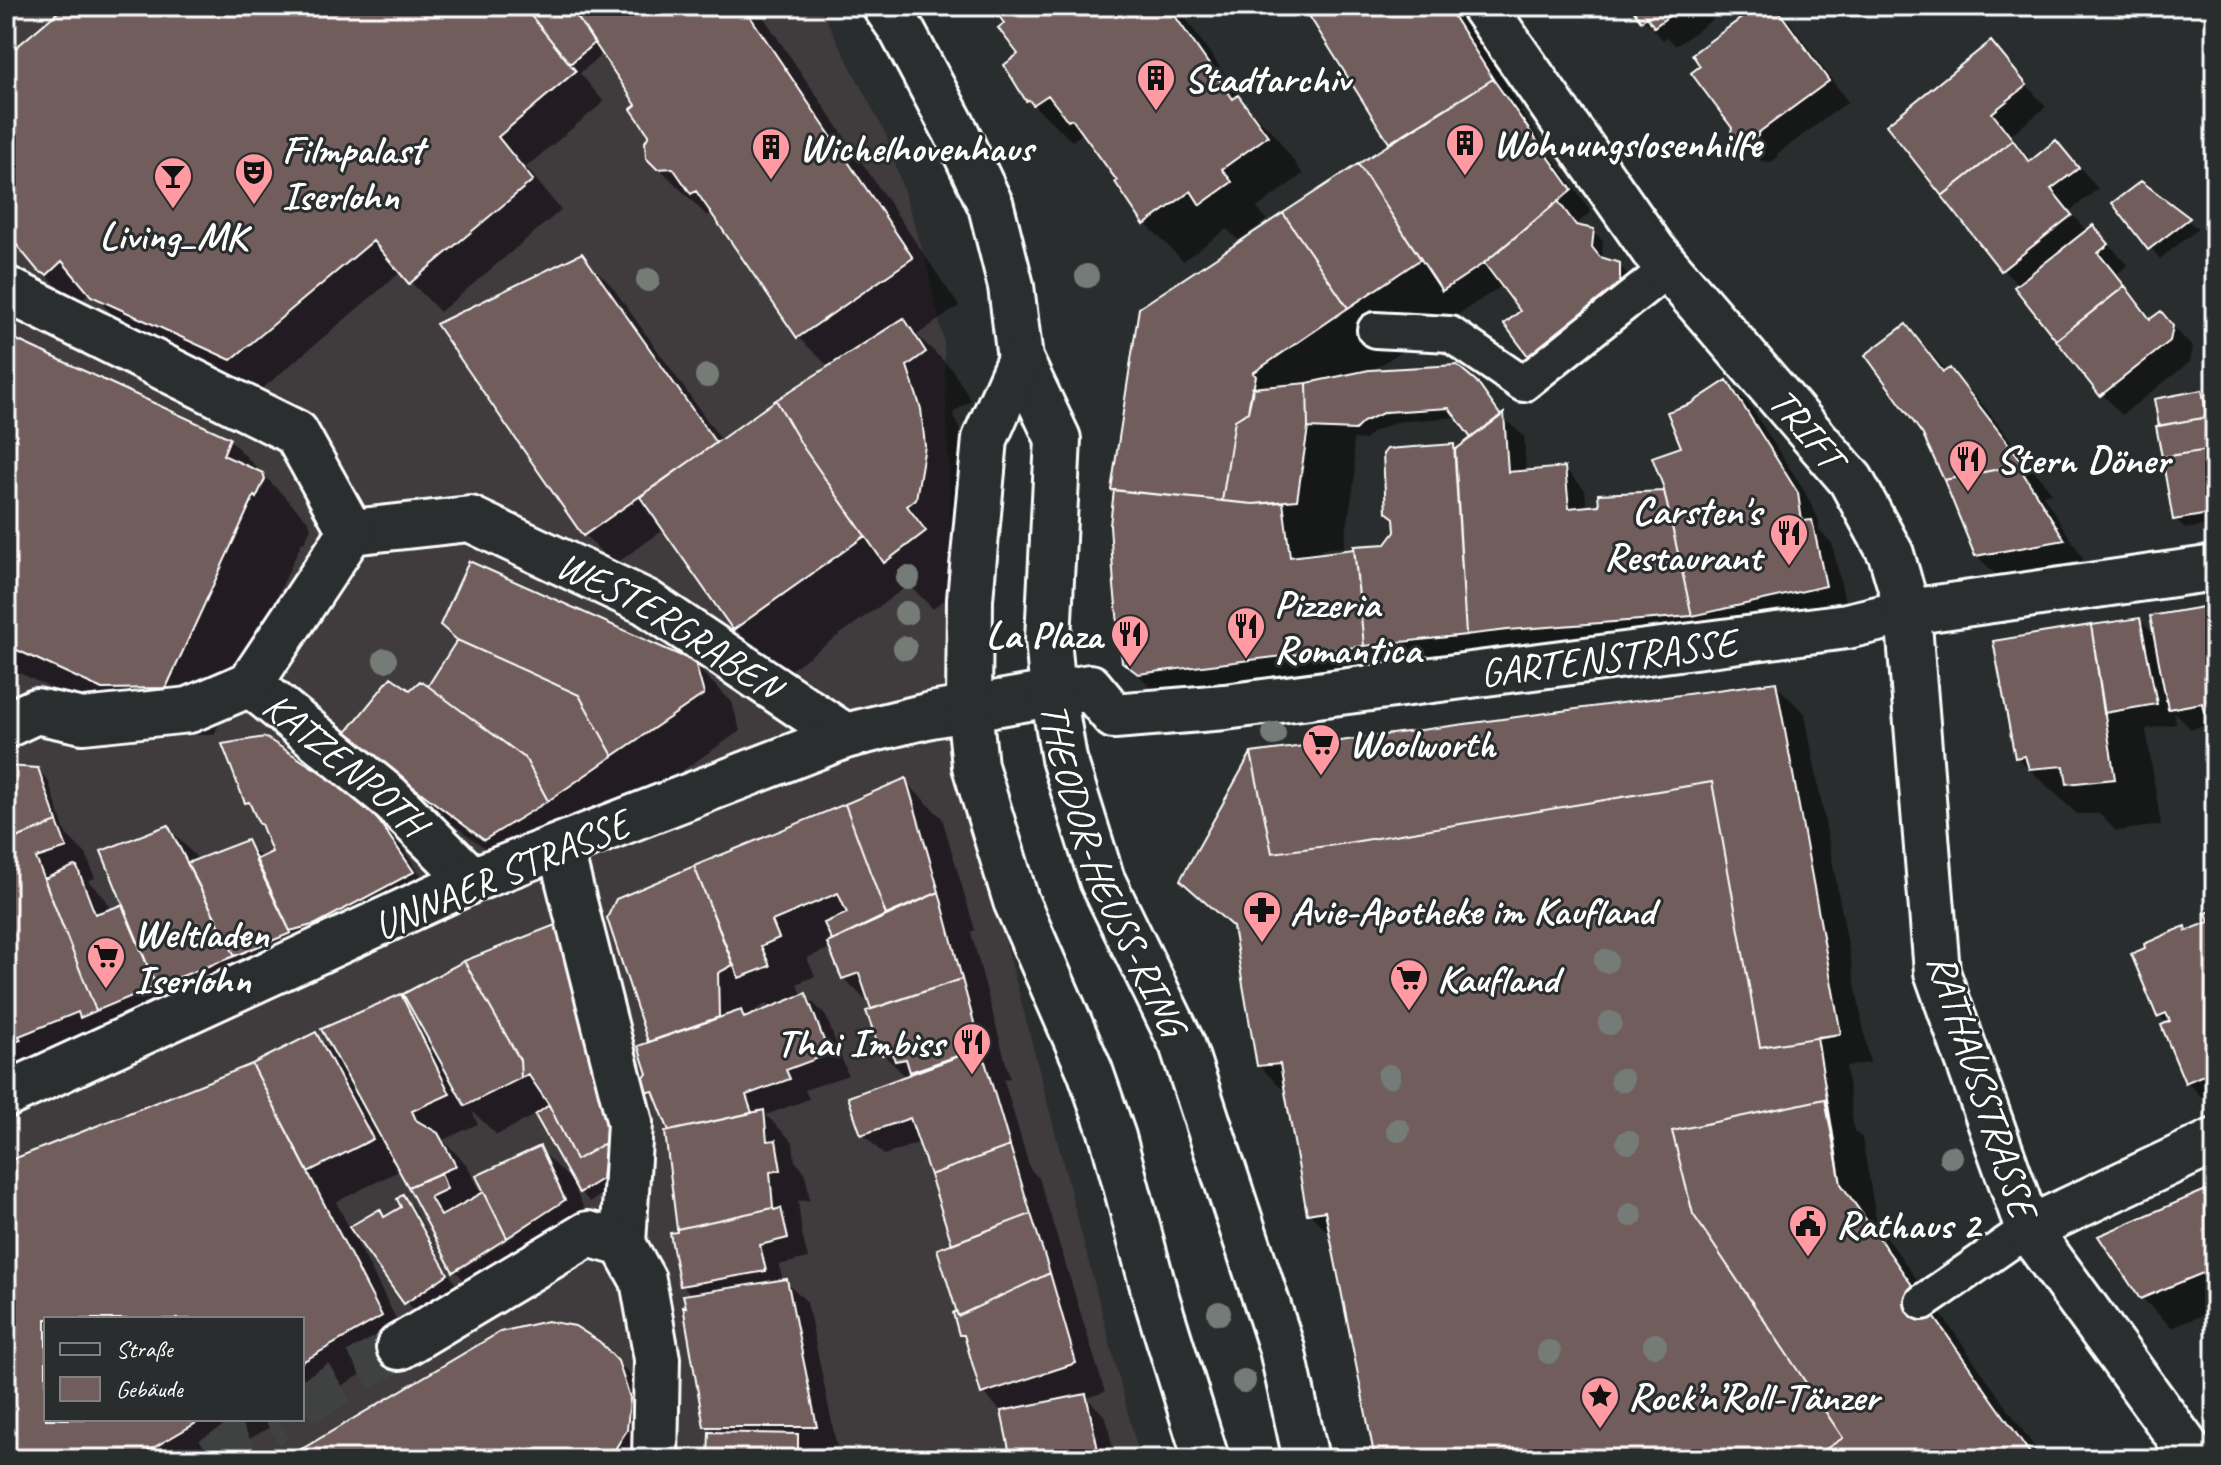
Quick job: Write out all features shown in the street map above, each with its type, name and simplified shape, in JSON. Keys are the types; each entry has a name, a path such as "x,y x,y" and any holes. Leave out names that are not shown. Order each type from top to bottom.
{"street":[{"name":"THEODOR-HEUSS-RING","path":"885,6 901,29 956,132 991,206 1011,286 1020,359 1058,439 1048,639 1032,696 1064,759 1102,880 1182,1044 1282,1349 1306,1459"},
{"name":"TRIFT","path":"1483,6 1653,250 1851,480 1891,554 1908,612"},
{"path":"6,289 296,433 351,532"},
{"path":"1020,359 985,439 970,599 969,707 975,766 1016,901 1090,1071 1113,1137 1155,1294 1206,1459"},
{"name":"WESTERGRABEN","path":"351,532 470,519 646,602 845,736"},
{"name":"KATZENPOTH","path":"6,725 36,711 83,721 189,710 250,684 351,532"},
{"name":"GARTENSTRASSE","path":"1032,696 1090,687 1114,716 1225,707 1847,626 1908,612 2215,568"},
{"name":"RATHAUSSTRASSE","path":"1908,612 1937,972 2028,1229 2195,1459"},
{"name":"KATZENPOTH","path":"250,684 388,796 472,880"},
{"name":"UNNAER STRASSE","path":"6,1095 472,880 845,736 969,707 1032,696"},
{"path":"560,847 630,1123 623,1244 643,1280 657,1359 655,1459"},
{"path":"2028,1229 2215,1141"},
{"path":"399,1347 588,1234 623,1244"}],"lane":[{"path":"1375,330 1450,334 1523,384 1669,268"},
{"path":"1923,1302 2028,1229"}],"shaded area":[{"path":"6,6 819,6 886,135 925,258 944,342 960,766 1140,1459 6,1459"}],"building":[{"name":"Filmpalast Iserlohn","path":"65,6 523,6 576,71 498,137 533,180 409,284 373,241 231,360 91,296 62,261 47,275 38,271 6,232 6,56"},
{"path":"523,6 570,6 594,43 570,64"},
{"name":"Wichelhovenhaus","path":"570,6 743,6 913,258 797,338 696,191 691,194 673,168 657,169 646,158 645,142 649,135 631,109 636,105"},
{"name":"Stadtarchiv","path":"991,6 1168,6 1233,99 1238,95 1268,136 1222,169 1232,182 1200,205 1191,191 1144,225 1072,119 1068,121 1048,95 1033,105 1026,101 1004,65 1018,54 998,28 1004,23"},
{"path":"1303,6 1447,6 1493,79 1389,143"},
{"path":"1630,6 1682,6 1654,27 1647,17 1641,21"},
{"path":"1758,6 1775,6 1829,81 1750,142 1738,141 1731,132 1732,128 1691,73 1700,66 1692,54"},
{"path":"1991,41 2027,85 1992,113 2013,140 1942,196 1886,125"},
{"name":"Wohnungslosenhilfe","path":"1493,79 1572,190 1484,263 1442,291 1358,164"},
{"path":"2013,140 2029,162 2056,140 2079,168 2051,189 2072,215 2001,271 1942,196"},
{"path":"1358,164 1421,259 1348,308 1283,213"},
{"path":"2141,181 2190,218 2148,250 2112,203"},
{"path":"1558,201 1576,225 1594,229 1592,247 1600,257 1620,263 1620,284 1625,290 1532,361 1504,324 1520,311 1484,263"},
{"path":"1283,213 1348,308 1253,373 1256,376 1248,412 1235,420 1222,501 1111,490 1139,308"},
{"path":"2093,225 2109,244 2098,253 2125,286 2056,340 2014,287"},
{"path":"582,253 716,443 583,536 436,324"},
{"path":"2125,286 2150,319 2161,311 2173,326 2170,341 2100,396 2056,340"},
{"path":"904,318 926,352 907,366 921,409 925,446 916,499 907,506 926,531 884,563 803,447 776,400"},
{"path":"1906,324 1943,372 1950,368 2024,464 1944,480 1923,435 1865,355"},
{"path":"6,335 230,438 223,455 263,473 265,479 256,498 254,496 166,688 102,689 6,645"},
{"path":"1457,365 1476,381 1501,416 1471,438 1449,408 1385,412 1363,422 1355,430 1308,428 1307,383 1369,370"},
{"path":"1727,380 1798,493 1802,521 1812,520 1826,586 1692,616 1663,486 1652,457 1681,447 1667,412 1690,404"},
{"path":"1307,383 1308,428 1297,500 1253,504 1222,501 1235,420 1248,412 1252,388"},
{"path":"2202,390 2207,417 2159,426 2154,399"},
{"path":"776,400 803,447 865,536 733,630 640,497"},
{"path":"1504,413 1508,472 1565,467 1569,508 1599,505 1598,494 1664,491 1692,616 1466,635 1455,450"},
{"path":"2209,417 2215,449 2162,457 2156,426"},
{"path":"1454,444 1466,635 1364,646 1354,546 1386,544 1395,532 1394,518 1386,512 1383,454 1387,449"},
{"path":"2215,449 2215,513 2173,520 2162,457"},
{"path":"2018,465 2065,540 1975,556 1944,480"},
{"path":"1114,490 1253,504 1283,502 1290,557 1354,549 1364,646 1138,674 1122,662 1110,525"},
{"path":"469,561 695,662 704,694 613,756 579,695 457,640 440,625"},
{"path":"2215,605 2215,710 2204,712 2202,703 2168,709 2150,616"},
{"path":"2140,618 2157,704 2104,713 2091,625"},
{"path":"2091,625 2115,779 2067,784 2064,766 2029,769 2025,756 2015,758 1993,641"},
{"path":"457,640 579,695 613,756 548,801 525,758 428,686"},
{"path":"391,677 410,690 420,681 525,758 548,801 484,840 344,735"},
{"path":"1776,682 1841,1034 1817,1037 1841,1184 2034,1459 1375,1459 1325,1211 1307,1214 1280,1064 1257,1066 1233,927 1180,880 1251,753"},
{"path":"1776,682 1841,1034 1760,1047 1712,782 1272,853 1251,753"},
{"path":"265,737 320,772 372,811 414,872 316,924 290,931 255,860 272,852 249,802 245,803 222,744"},
{"path":"6,766 38,768 57,822 6,842"},
{"path":"906,778 939,892 886,915 845,804"},
{"path":"845,804 886,915 832,941 824,923 847,913 838,893 772,921 779,938 761,946 770,966 739,978 694,866"},
{"path":"57,822 67,848 36,858 96,1011 80,1018 78,1012 19,1036 21,1040 15,1042 6,1012 6,842"},
{"path":"168,825 235,956 156,986 101,851"},
{"path":"247,840 291,933 235,956 187,863"},
{"path":"74,866 95,914 122,905 156,986 96,1011 44,879"},
{"path":"694,866 733,965 718,973 719,1017 648,1042 607,918 616,899"},
{"path":"939,892 962,979 871,1009 859,973 842,979 827,943"},
{"path":"2215,909 2215,1070 2185,1083 2161,1025 2170,1021 2166,1013 2157,1017 2131,954 2145,948 2144,944 2185,926 2186,931 2209,922 2206,913"},
{"path":"555,925 606,1080 612,1139 576,1160 549,1105 528,1074 521,1078 520,1060 464,961"},
{"path":"464,961 520,1060 521,1078 465,1106 403,994"},
{"path":"962,979 981,1048 910,1072 906,1059 895,1061 892,1052 882,1055 866,1011"},
{"path":"806,993 829,1054 786,1070 790,1079 746,1095 752,1113 669,1131 653,1091 643,1088 641,1079 647,1074 638,1046 741,1010 744,1018"},
{"path":"401,994 450,1094 412,1111 416,1120 438,1133 456,1166 408,1187 321,1029"},
{"path":"6,1012 15,1042 6,1046"},
{"path":"316,1032 373,1139 308,1172 252,1064"},
{"path":"981,1048 1010,1146 930,1175 910,1118 861,1135 848,1097"},
{"path":"252,1064 382,1316 304,1361 304,1317 44,1317 44,1421 200,1421 134,1459 6,1459 6,1162"},
{"name":"Rathaus 2","path":"1825,1099 1841,1184 2034,1459 1810,1459 1843,1438 1693,1214 1672,1131"},
{"path":"549,1105 576,1160 606,1143 602,1179 579,1193 535,1115"},
{"path":"764,1110 767,1141 776,1140 781,1170 770,1172 773,1208 677,1229 665,1132"},
{"path":"540,1146 565,1200 507,1238 476,1176"},
{"path":"1010,1146 1031,1214 952,1244 930,1175"},
{"path":"441,1173 447,1189 430,1197 441,1216 484,1192 507,1238 453,1272 408,1187"},
{"path":"2215,1186 2215,1268 2140,1299 2098,1236"},
{"path":"403,1194 448,1274 404,1304 349,1227 380,1209 384,1217 401,1207 397,1199"},
{"path":"781,1208 788,1238 760,1245 766,1271 680,1286 670,1233"},
{"path":"1031,1214 1050,1273 958,1316 937,1249"},
{"path":"1050,1273 1076,1363 981,1394 964,1335 959,1335 953,1313 956,1311 958,1316"},
{"path":"787,1279 817,1427 704,1427 683,1295"},
{"path":"547,1321 575,1326 600,1342 618,1361 630,1398 627,1430 609,1459 285,1459 500,1332"},
{"path":"1086,1394 1100,1459 1011,1459 1001,1411"},
{"path":"709,1432 798,1434 798,1459 708,1459"}],"tunnel":[{"path":"304,1404 399,1347"},
{"path":"211,1459 275,1421"}],"place":[{"name":"Stadtarchiv","path":"1156,112"},
{"name":"Wohnungslosenhilfe","path":"1465,177"},
{"name":"Wichelhovenhaus","path":"771,181"},
{"name":"Filmpalast Iserlohn","path":"254,206"},
{"name":"Living_MK","path":"173,210"},
{"name":"Stern Döner","path":"1968,493"},
{"name":"Carsten's Restaurant","path":"1789,567"},
{"name":"Pizzeria Romantica","path":"1246,660"},
{"name":"La Plaza","path":"1130,668"},
{"name":"Woolworth","path":"1321,777"},
{"name":"Avie-Apotheke im Kaufland","path":"1262,944"},
{"name":"Weltladen Iserlohn","path":"106,990"},
{"name":"Kaufland","path":"1409,1012"},
{"name":"Thai Imbiss","path":"972,1076"},
{"name":"Rathaus 2","path":"1808,1258"},
{"name":"Rock’n’Roll-Tänzer","path":"1600,1430"}]}
